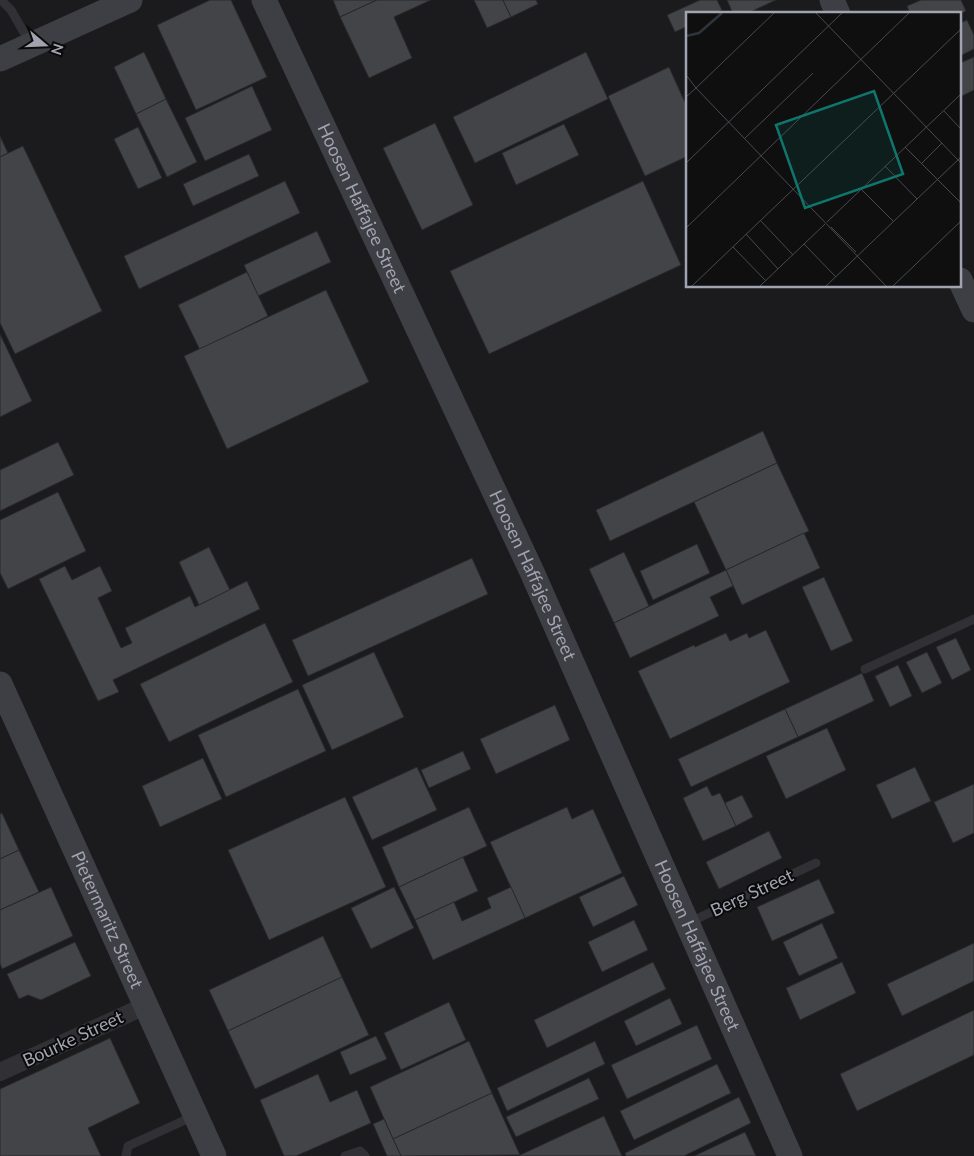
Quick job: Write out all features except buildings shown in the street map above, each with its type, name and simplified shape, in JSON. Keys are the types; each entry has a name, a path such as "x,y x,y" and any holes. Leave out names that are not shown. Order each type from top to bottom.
{"street":[{"path":"0,59 130,0"},
{"name":"Hoosen Haffajee Street","path":"264,0 532,572 790,1156"},
{"path":"832,0 837,12"},
{"name":"Pietermaritz Street","path":"0,684 147,1005 194,1116 214,1156"},
{"name":"Bourke Street","path":"0,1072 147,1005"}],"lane":[{"path":"1,0 11,10 32,45"},
{"path":"865,669 974,619"},
{"name":"Berg Street","path":"687,924 816,863"},
{"path":"126,1156 128,1146 194,1116"},
{"path":"345,1156 360,1151 365,1156"}],"shaded area":[{"path":"0,0 974,0 974,1156 0,1156"}]}
